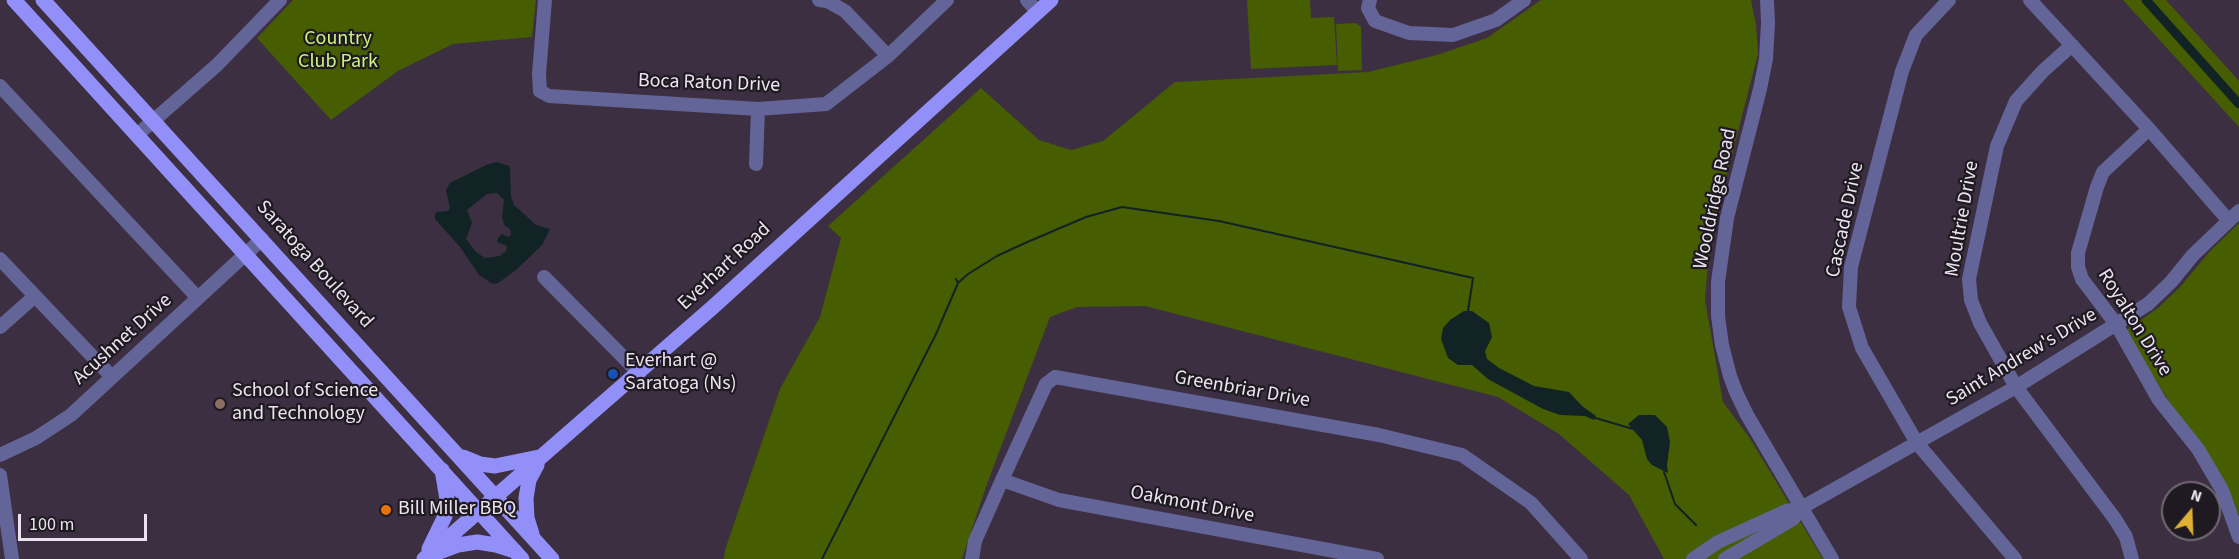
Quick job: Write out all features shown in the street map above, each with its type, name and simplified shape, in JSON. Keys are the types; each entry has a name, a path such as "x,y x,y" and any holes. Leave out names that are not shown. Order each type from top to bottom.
{"main road":[{"path":"14,0 519,555"},
{"name":"Saratoga Boulevard","path":"44,0 552,559"},
{"name":"Everhart Road","path":"424,559 639,373 1032,6 1051,0"},
{"path":"458,454 480,464 495,466 542,457"},
{"path":"533,537 527,518 526,498 529,480 542,457"},
{"path":"424,559 445,516 447,499 442,470"},
{"path":"424,559 458,545 477,542 496,545 519,555"}],"street":[{"path":"137,135 217,65 280,0"},
{"name":"Boca Raton Drive","path":"545,0 539,74 540,91 549,96 758,109 826,104 888,56 947,0"},
{"path":"819,0 827,1 845,11 888,56"},
{"path":"1369,4 1374,21 1409,33 1453,35 1496,20 1524,0"},
{"name":"Wooldridge Road","path":"1767,0 1766,59 1725,228 1718,282 1718,316 1722,345 1736,392 1832,559"},
{"name":"Cascade Drive","path":"1949,0 1916,35 1902,71 1851,267 1850,307 1862,348 1917,443 2015,559"},
{"path":"2030,0 2149,129 2234,216"},
{"name":"Moultrie Drive","path":"2072,45 2043,71 2016,101 1997,146 1969,279 1971,300 1980,323 2016,387 2115,519 2126,537 2132,559"},
{"path":"0,86 198,298"},
{"path":"756,164 758,109"},
{"name":"Royalton Drive","path":"2149,129 2103,172 2078,253 2078,267 2082,279 2116,324 2159,400 2198,449 2222,490 2239,537"},
{"name":"Saint Andrew's Drive","path":"1694,559 1718,542 1786,511 1801,508 1917,443 2016,387 2148,304 2171,282 2193,255 2234,216"},
{"name":"Acushnet Drive","path":"0,455 36,438 71,414 262,239"},
{"path":"0,259 111,376"},
{"path":"544,277 639,373"},
{"path":"0,327 35,296"},
{"name":"Greenbriar Drive","path":"972,559 975,541 1002,480 1046,384 1055,377 1379,435 1462,455 1531,503 1581,559"},
{"path":"0,475 12,559"},
{"name":"Oakmont Drive","path":"1002,480 1059,500 1377,559"},
{"name":"Saint Andrew's Drive","path":"1725,559 1793,519 1801,508"}],"green space":[{"name":"Country Club Park","path":"293,0 536,0 532,37 453,44 398,71 331,120 257,38"},
{"path":"1247,0 1310,0 1311,18 1334,17 1337,65 1251,69"},
{"path":"1541,0 1751,0 1758,54 1710,240 1705,300 1723,402 1749,437 1823,559 1664,559 1629,495 1559,434 1498,397 1145,306 1077,307 1050,317 987,484 962,559 724,559 725,550 780,389 820,317 841,238 828,226 981,88 1039,140 1071,150 1103,141 1175,82 1368,72 1437,55 1487,38"},
{"path":"2123,0 2166,0 2239,81 2239,127"},
{"path":"1356,23 1361,27 1362,70 1338,71 1336,24"},
{"path":"2239,223 2239,515 2225,483 2173,408 2125,331 2158,308"}],"shaded area":[{"path":"497,162 509,166 511,196 514,205 536,225 550,229 542,245 516,270 493,284 479,275 460,247 435,219 436,212 448,211 450,208 446,190 450,183","holes":["497,193 504,200 502,218 505,226 510,229 511,235 508,237 502,234 497,242 507,246 506,251 500,256 485,258 476,252 466,239 472,223 467,210 487,194"]},
{"path":"1464,311 1472,311 1489,323 1492,337 1485,351 1487,359 1499,368 1534,386 1569,392 1582,406 1596,416 1594,420 1585,416 1560,415 1543,409 1488,379 1472,365 1458,365 1448,358 1441,339 1443,328 1450,320"},
{"path":"1639,415 1655,415 1667,427 1670,442 1668,473 1652,465 1647,459 1642,440 1628,424"}],"waterway":[{"path":"2146,0 2239,104"},
{"path":"956,279 958,283 997,256 1025,243 1086,217 1122,207 1219,221 1473,278 1468,311"},
{"path":"822,559 936,334 958,283"},
{"path":"1592,417 1633,429"},
{"path":"1664,472 1675,504 1696,525"}],"place":[{"name":"Everhart @ Saratoga (Ns)","path":"613,374"},
{"name":"School of Science and Technology","path":"220,404"},
{"name":"Bill Miller BBQ","path":"386,510"}]}
